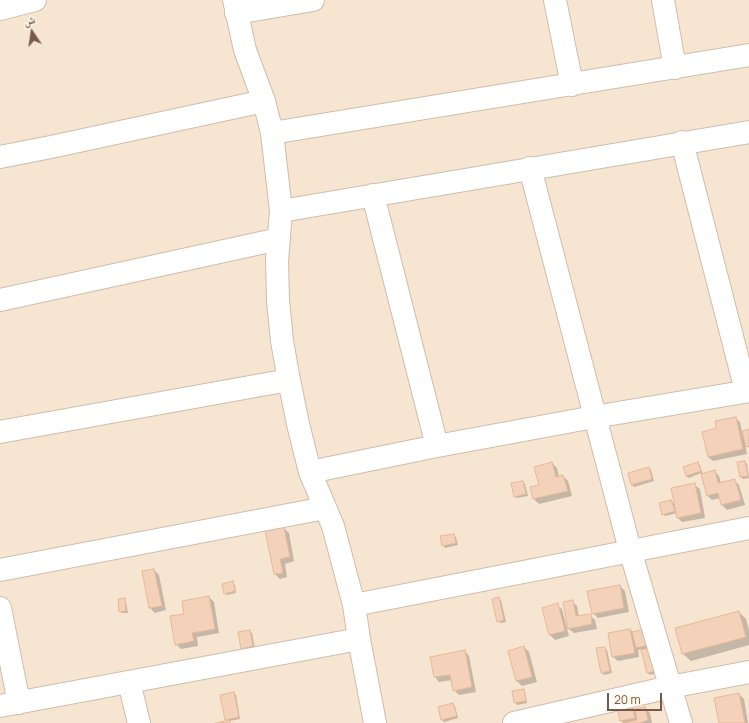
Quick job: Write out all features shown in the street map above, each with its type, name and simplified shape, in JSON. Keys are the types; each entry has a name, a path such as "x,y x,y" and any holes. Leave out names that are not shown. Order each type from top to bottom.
{"street":[{"path":"0,9 35,0"},
{"path":"313,0 235,6 245,50 264,101 272,132 281,210 277,260 278,301 282,341 289,380 310,472 333,526 354,605 359,640 375,723"},
{"path":"555,0 572,85"},
{"path":"663,0 675,68"},
{"path":"272,132 572,85 749,55"},
{"path":"0,156 51,147 264,101"},
{"path":"281,210 749,132"},
{"path":"310,472 437,446 747,391 682,142"},
{"path":"530,168 630,550 681,723"},
{"path":"374,195 437,446"},
{"path":"0,300 279,239"},
{"path":"0,432 289,380"},
{"path":"0,570 325,508"},
{"path":"354,605 749,528"},
{"path":"0,608 10,705 359,640"},
{"path":"514,723 670,687 749,672"},
{"path":"129,682 139,723"}],"shaded area":[{"path":"0,0 749,0 749,723 0,723"}],"building":[{"path":"736,417 743,449 708,457 702,432 716,428 715,421"},
{"path":"749,429 749,446 746,447 742,431"},
{"path":"745,461 748,476 740,477 737,462"},
{"path":"552,462 556,477 563,475 568,491 533,499 530,487 539,485 534,467"},
{"path":"698,462 701,471 686,476 683,467"},
{"path":"649,467 652,479 631,485 628,473"},
{"path":"715,470 718,483 735,479 741,500 721,505 718,493 707,496 701,474"},
{"path":"523,481 526,494 514,497 511,483"},
{"path":"695,483 701,513 677,518 671,488"},
{"path":"671,500 675,511 662,515 659,503"},
{"path":"284,527 290,557 280,559 283,573 274,574 265,531"},
{"path":"454,534 456,543 442,546 440,536"},
{"path":"154,569 162,606 149,608 142,571"},
{"path":"233,581 235,591 224,594 222,584"},
{"path":"620,585 624,608 592,614 587,591"},
{"path":"209,596 215,629 192,633 194,641 175,645 170,616 184,614 182,601"},
{"path":"499,597 504,620 497,622 492,599"},
{"path":"125,598 126,611 119,612 118,599"},
{"path":"573,600 576,616 591,614 592,624 568,629 563,602"},
{"path":"558,603 565,631 549,635 542,608"},
{"path":"739,611 746,637 682,654 675,628"},
{"path":"630,629 635,653 612,657 608,633"},
{"path":"646,629 650,645 636,648 632,632"},
{"path":"250,630 253,646 241,649 238,632"},
{"path":"524,646 532,677 516,681 508,651"},
{"path":"605,647 610,671 601,673 596,648"},
{"path":"651,647 656,671 647,673 641,650"},
{"path":"465,650 472,687 453,691 450,675 434,677 430,657"},
{"path":"524,689 526,701 514,703 512,691"},
{"path":"234,692 239,717 225,720 220,695"},
{"path":"739,693 745,723 719,723 714,698"},
{"path":"453,703 457,716 441,720 438,707"},
{"path":"632,704 635,718 620,721 617,707"},
{"path":"645,707 648,720 640,723 622,723 637,720 635,709"},
{"path":"230,720 230,723 215,723"}]}
